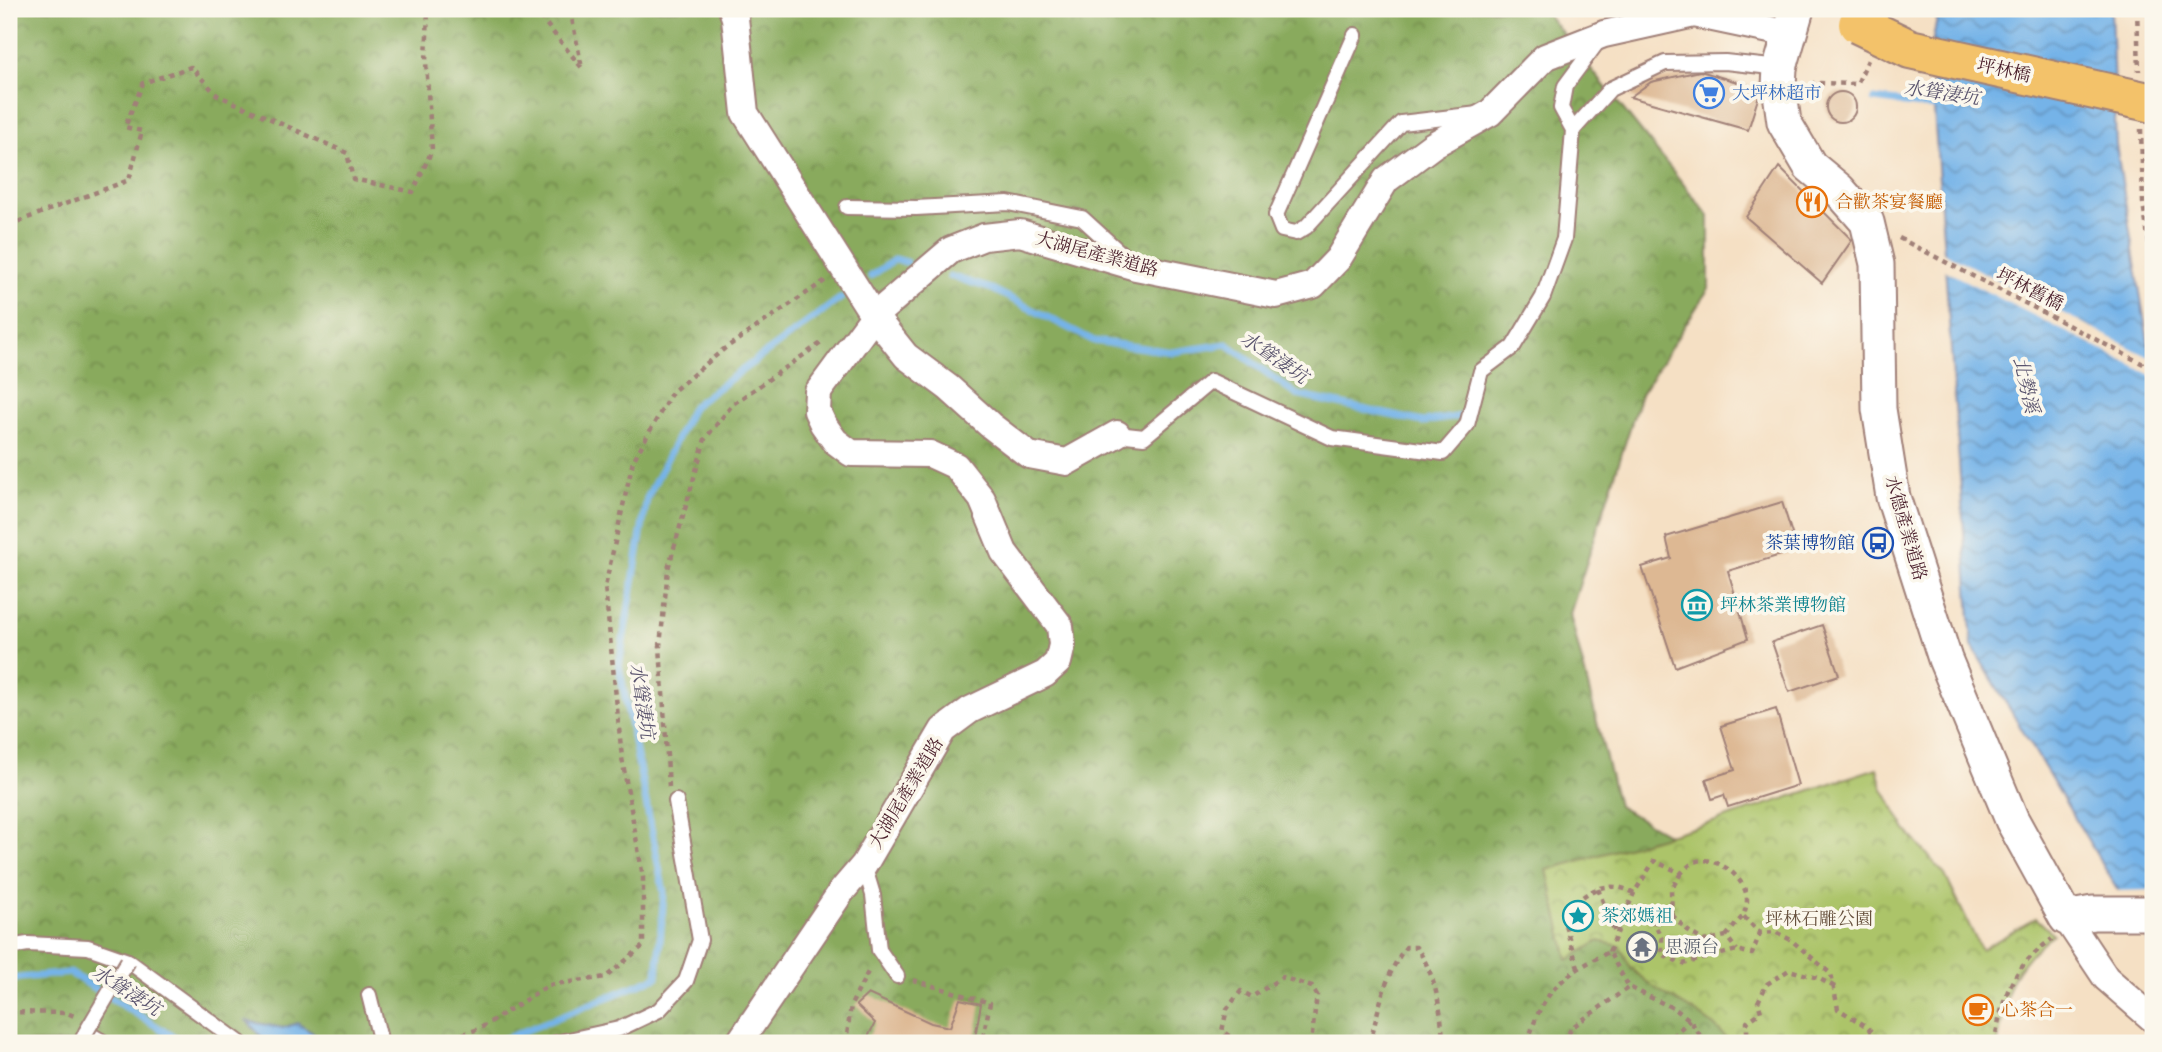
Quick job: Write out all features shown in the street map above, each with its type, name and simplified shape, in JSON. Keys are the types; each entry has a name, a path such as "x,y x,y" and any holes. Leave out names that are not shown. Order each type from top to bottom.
{"main road":[{"name":"坪林橋","path":"1865,37 2144,103"}],"street":[{"path":"732,9 745,113 874,316 906,356 1029,455 1067,462 1117,434"},
{"name":"大湖尾產業道路","path":"739,1043 841,891 864,865 943,730 970,710 1045,674 1058,662 1062,645 1060,626 1004,552 982,499 956,466 930,454 851,453 835,442 823,424 817,411 818,392 874,316 951,250 984,237 1020,233 1136,267 1276,295 1313,285 1338,259 1386,180 1433,145 1490,113 1545,57 1604,34 1694,14 1793,21"},
{"name":"水德產業道路","path":"1793,21 1780,68 1784,122 1810,166 1839,190 1867,222 1877,264 1879,409 1893,497 1950,671 2012,820 2069,923 2106,978 2153,1019"},
{"path":"2069,923 2093,914 2153,913"}],"lane":[{"path":"1117,434 1144,437 1211,381 1332,438 1443,453 1466,425 1481,371 1513,347 1543,297 1564,239 1573,130 1562,108 1565,86 1604,34"},
{"path":"1355,35 1276,215 1282,230 1296,233 1306,227 1401,123 1490,113"},
{"path":"1573,130 1610,89 1665,63 1725,62 1780,68"},
{"path":"847,207 916,208 1009,203 1082,218 1136,267"},
{"path":"555,1043 619,1029 659,1010 686,981 700,940 672,796"},
{"path":"864,865 873,895 879,950 897,975"},
{"path":"9,947 28,944 88,947 128,961 240,1043"},
{"path":"105,1043 83,1038 128,961"},
{"path":"369,995 381,1043"}],"path":[{"path":"9,225 129,180 142,131 125,127 143,83 191,67 217,95 346,153 353,179 413,192 432,150 426,62 428,9"},
{"path":"534,9 582,68 570,9"},
{"path":"866,9 881,9"},
{"path":"2137,9 2144,103 2143,203 2153,271"},
{"path":"1784,122 1805,106 1814,83 1857,84 1865,37"},
{"name":"坪林舊橋","path":"1894,235 2153,369"},
{"path":"434,1043 479,1029 549,985 606,977 643,946 643,877 622,758 605,587 633,461 672,392 724,349 844,268"},
{"path":"672,796 661,633 668,569 705,439 733,404 831,336"},
{"path":"1711,860 1727,868 1741,882 1748,898 1744,916 1726,936 1704,941 1688,931 1672,915 1671,890 1681,873 1694,862 1711,860"},
{"path":"1528,1043 1535,1016 1551,990 1578,968 1609,952 1634,893 1654,861 1681,873"},
{"path":"1578,968 1564,921 1572,904 1608,884 1620,885 1634,893"},
{"path":"1598,889 1616,935"},
{"path":"1672,915 1654,923 1662,939 1662,954 1683,964 1737,950 1752,954 1760,933"},
{"path":"1744,916 1760,933"},
{"path":"1994,1043 2004,995 2028,957 2069,923"},
{"path":"1760,933 1775,932 1791,940 1831,974 1838,1009 1866,1026 1882,1043"},
{"path":"1726,936 1737,950"},
{"path":"1370,1043 1382,991 1394,963 1406,947 1416,947 1425,959 1432,979 1443,1043"},
{"path":"846,1043 851,1005 879,950"},
{"path":"1609,952 1629,987 1675,1009 1690,1020 1705,1043"},
{"path":"1743,1043 1747,1038 1747,1022 1761,1012 1758,1002 1767,984 1789,970 1818,978 1835,987"},
{"path":"897,975 990,1003 982,1043"},
{"path":"1235,1043 1235,1040 1222,1031 1233,998 1241,991 1252,997 1282,977 1312,987 1317,995 1317,1018 1311,1043"},
{"path":"1565,1043 1570,1028 1629,987"},
{"path":"1665,1043 1690,1020"}],"green space":[{"path":"9,9 1543,9 1709,216 1709,288 1641,394 1570,614 1618,806 1720,864 1825,1043 9,1043"},
{"name":"坪林石雕公園","path":"1877,768 1882,787 1906,830 1945,875 1981,950 2036,918 2053,934 2027,958 2012,981 1998,1043 1730,1043 1707,1020 1641,977 1630,966 1620,946 1599,941 1568,960 1547,870 1710,823"}],"water":[{"name":"北勢溪","path":"1939,9 2111,9 2116,145 2153,372 2153,949 1972,646 1930,54"},
{"path":"247,1021 283,1028 297,1023 316,1035 297,1043 267,1043"}],"pier":[{"path":"1941,251 2153,359 2153,376 1942,269"},
{"path":"2153,890 2153,936 2142,937 2114,891"}],"building":[{"path":"1700,71 1761,89 1748,130 1630,97 1651,82"},
{"path":"1841,92 1852,96 1856,107 1852,118 1841,122 1830,118 1826,107 1830,96"},
{"path":"1779,167 1852,240 1822,283 1746,217"},
{"name":"坪林茶業博物館","path":"1782,502 1797,550 1728,571 1748,639 1675,667 1642,567 1671,558 1666,537"},
{"path":"1822,625 1839,675 1789,692 1772,642"},
{"path":"1776,709 1798,785 1728,807 1724,795 1712,799 1706,779 1735,770 1721,726"},
{"path":"868,994 931,1023 950,1027 960,999 981,1004 974,1043 865,1043 875,1023 856,1005"}],"waterway":[{"name":"水聳淒坑","path":"1874,99 1943,108"},
{"name":"水聳淒坑","path":"871,276 895,259 906,262"},
{"name":"水聳淒坑","path":"950,276 992,289 1094,341 1173,352 1227,344 1297,395 1423,422 1469,415"},
{"name":"水聳淒坑","path":"495,1043 657,977 664,893 619,666 647,498 693,406 841,298"},
{"name":"水聳淒坑","path":"9,979 70,973 184,1043"}],"place":[{"name":"大坪林超市","path":"1709,93"},
{"name":"合歡茶宴餐廳","path":"1812,202"},
{"name":"茶葉博物館","path":"1878,543"},
{"name":"坪林茶業博物館","path":"1697,605"},
{"name":"茶郊媽祖","path":"1578,916"},
{"name":"思源台","path":"1642,947"},
{"name":"心茶合一","path":"1978,1010"}]}
